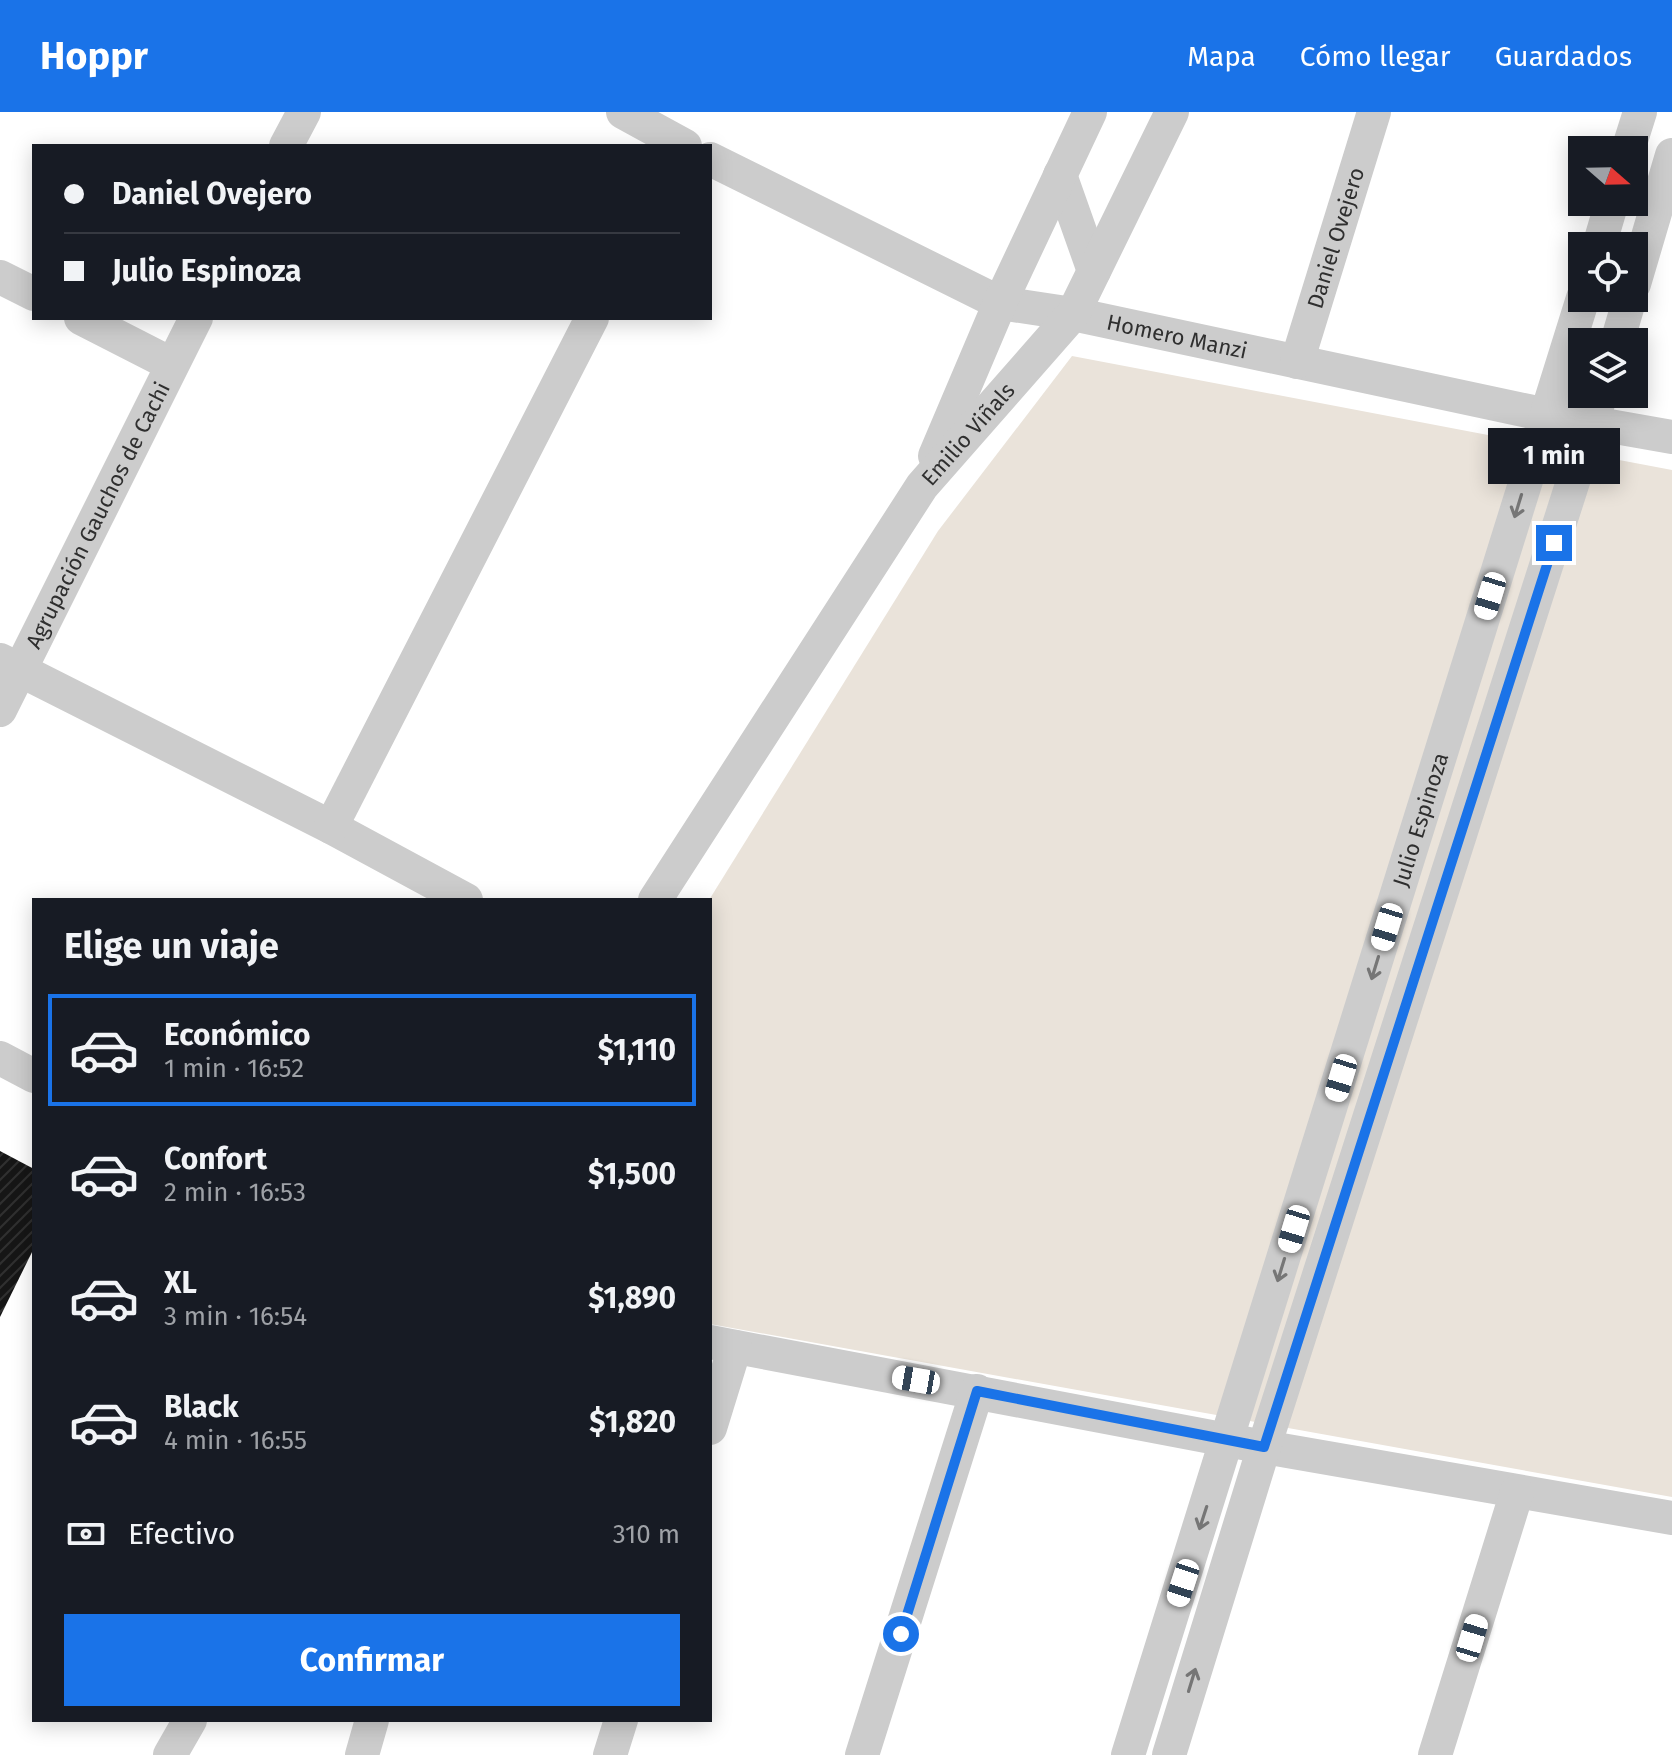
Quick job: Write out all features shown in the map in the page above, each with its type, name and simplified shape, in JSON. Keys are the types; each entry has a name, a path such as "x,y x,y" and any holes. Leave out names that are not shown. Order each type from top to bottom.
{"street":[{"path":"287,144 304,112"},
{"name":"Homero Manzi","path":"623,112 680,144"},
{"name":"Emilio Viñals","path":"922,486 1000,303 1090,112"},
{"name":"Emilio Viñals","path":"922,486 1073,314 1172,112"},
{"name":"Daniel Ovejero","path":"1297,362 1374,112"},
{"path":"1632,136 1640,112"},
{"path":"1648,236 1672,155"},
{"name":"Homero Manzi","path":"712,160 1000,303 1073,314 1547,415 1597,408 1672,437"},
{"path":"1060,175 1094,271"},
{"path":"0,277 32,293"},
{"name":"Julio Espinoza","path":"1128,1755 1579,312"},
{"path":"85,320 171,364"},
{"name":"Agrupación Gauchos de Cachi","path":"0,710 10,666 195,320"},
{"path":"331,827 591,320"},
{"name":"Julio Espinoza","path":"1169,1755 1264,1447 1597,408"},
{"path":"656,898 922,486"},
{"path":"10,666 331,827 462,898"},
{"path":"0,1058 32,1075"},
{"path":"712,1414 722,1344 1264,1447 1672,1518"},
{"path":"862,1755 977,1391"},
{"path":"1435,1755 1517,1492"},
{"path":"170,1755 189,1722"},
{"path":"362,1755 371,1722"},
{"path":"610,1755 620,1722"}],"shaded area":[{"path":"1072,356 1672,470 1672,1497 712,1324 710,898 938,531"}],"building":[{"path":"0,1151 32,1168 32,1252 0,1317"}],"route":[{"path":"901,1634 977,1391 1264,1447 1554,543"}]}
